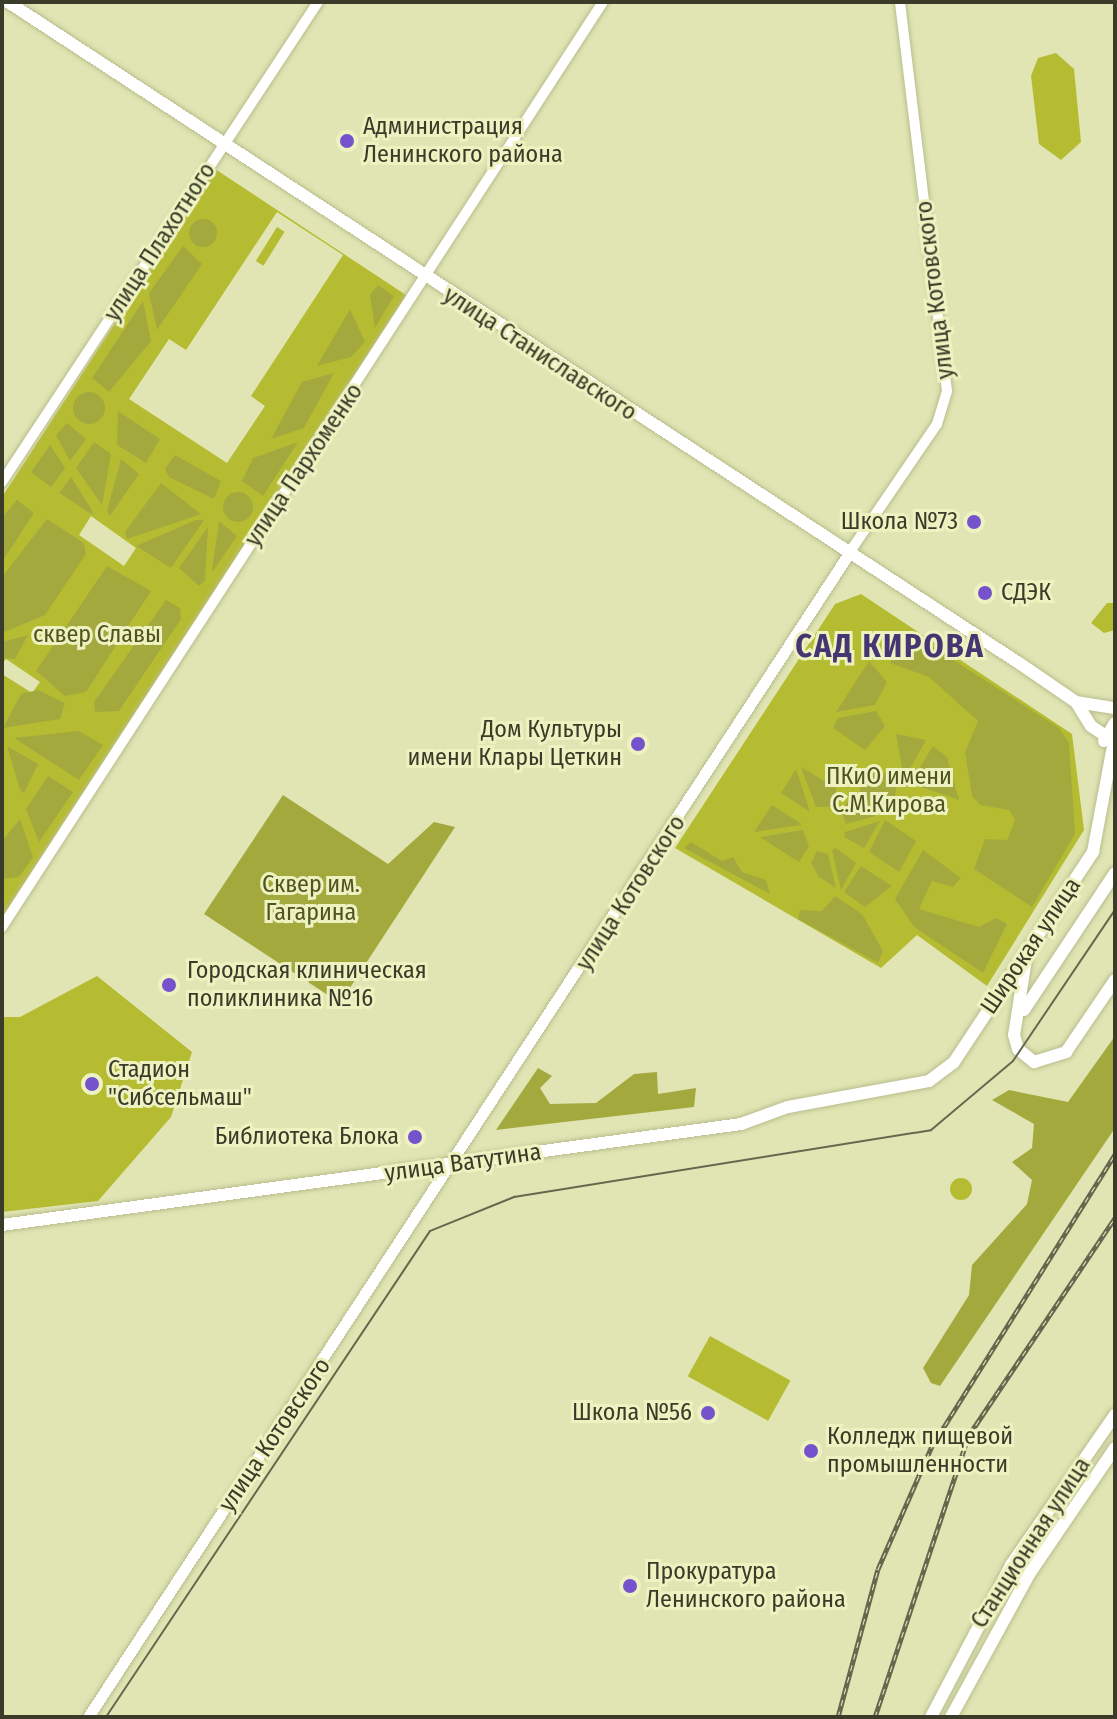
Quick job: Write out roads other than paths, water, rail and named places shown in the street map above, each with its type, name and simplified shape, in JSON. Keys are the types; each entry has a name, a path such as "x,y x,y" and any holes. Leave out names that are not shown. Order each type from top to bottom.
{"main road":[{"name":"улица Станиславского","path":"8,2 426,280 1076,702"},
{"name":"улица Котовского","path":"88,1717 455,1164 849,553"},
{"path":"1076,702 1115,708"},
{"path":"1076,702 1111,738"},
{"path":"1111,738 1115,723"},
{"name":"Широкая улица","path":"921,1084 954,1062 1098,842 1111,738"},
{"path":"1022,1013 1115,873"},
{"path":"1029,946 1018,1049 1034,1062 1052,1062 1115,980"},
{"name":"улица Ватутина","path":"2,1225 741,1124 788,1107 921,1084"},
{"name":"Станционная улица","path":"931,1717 1011,1565 1115,1415"},
{"name":"Станционная улица","path":"951,1717 1030,1573 1115,1448"}],"street":[{"name":"улица Плахотного","path":"2,482 318,2"},
{"name":"улица Пархоменко","path":"2,927 426,280 603,2"},
{"name":"улица Котовского","path":"849,553 937,424 947,391 900,2"}],"tram line":[{"path":"106,1717 430,1231 514,1197 931,1130 1013,1061 1115,910"}],"railway":[{"path":"838,1717 878,1569 932,1446 1115,1154"},
{"path":"875,1717 969,1435 1115,1218"}],"place":[{"name":"Администрация Ленинского района","path":"347,141"},
{"name":"Школа №73","path":"974,522"},
{"name":"СДЭК","path":"985,593"},
{"name":"Дом Культуры имени Клары Цеткин","path":"638,744"},
{"name":"Городская клиническая поликлиника №16","path":"169,985"},
{"name":"Стадион \"Сибсельмаш\"","path":"92,1084"},
{"name":"Библиотека Блока","path":"415,1137"},
{"name":"Школа №56","path":"708,1413"},
{"name":"Колледж пищевой промышленности","path":"811,1451"},
{"name":"Прокуратура Ленинского района","path":"630,1586"}],"district":[{"name":"САД КИРОВА","path":"890,646"}],"park label":[{"name":"сквер Славы","path":"97,635"},
{"name":"ПКиО имени С.М.Кирова","path":"889,791"},
{"name":"Сквер им. Гагарина","path":"311,899"}]}
